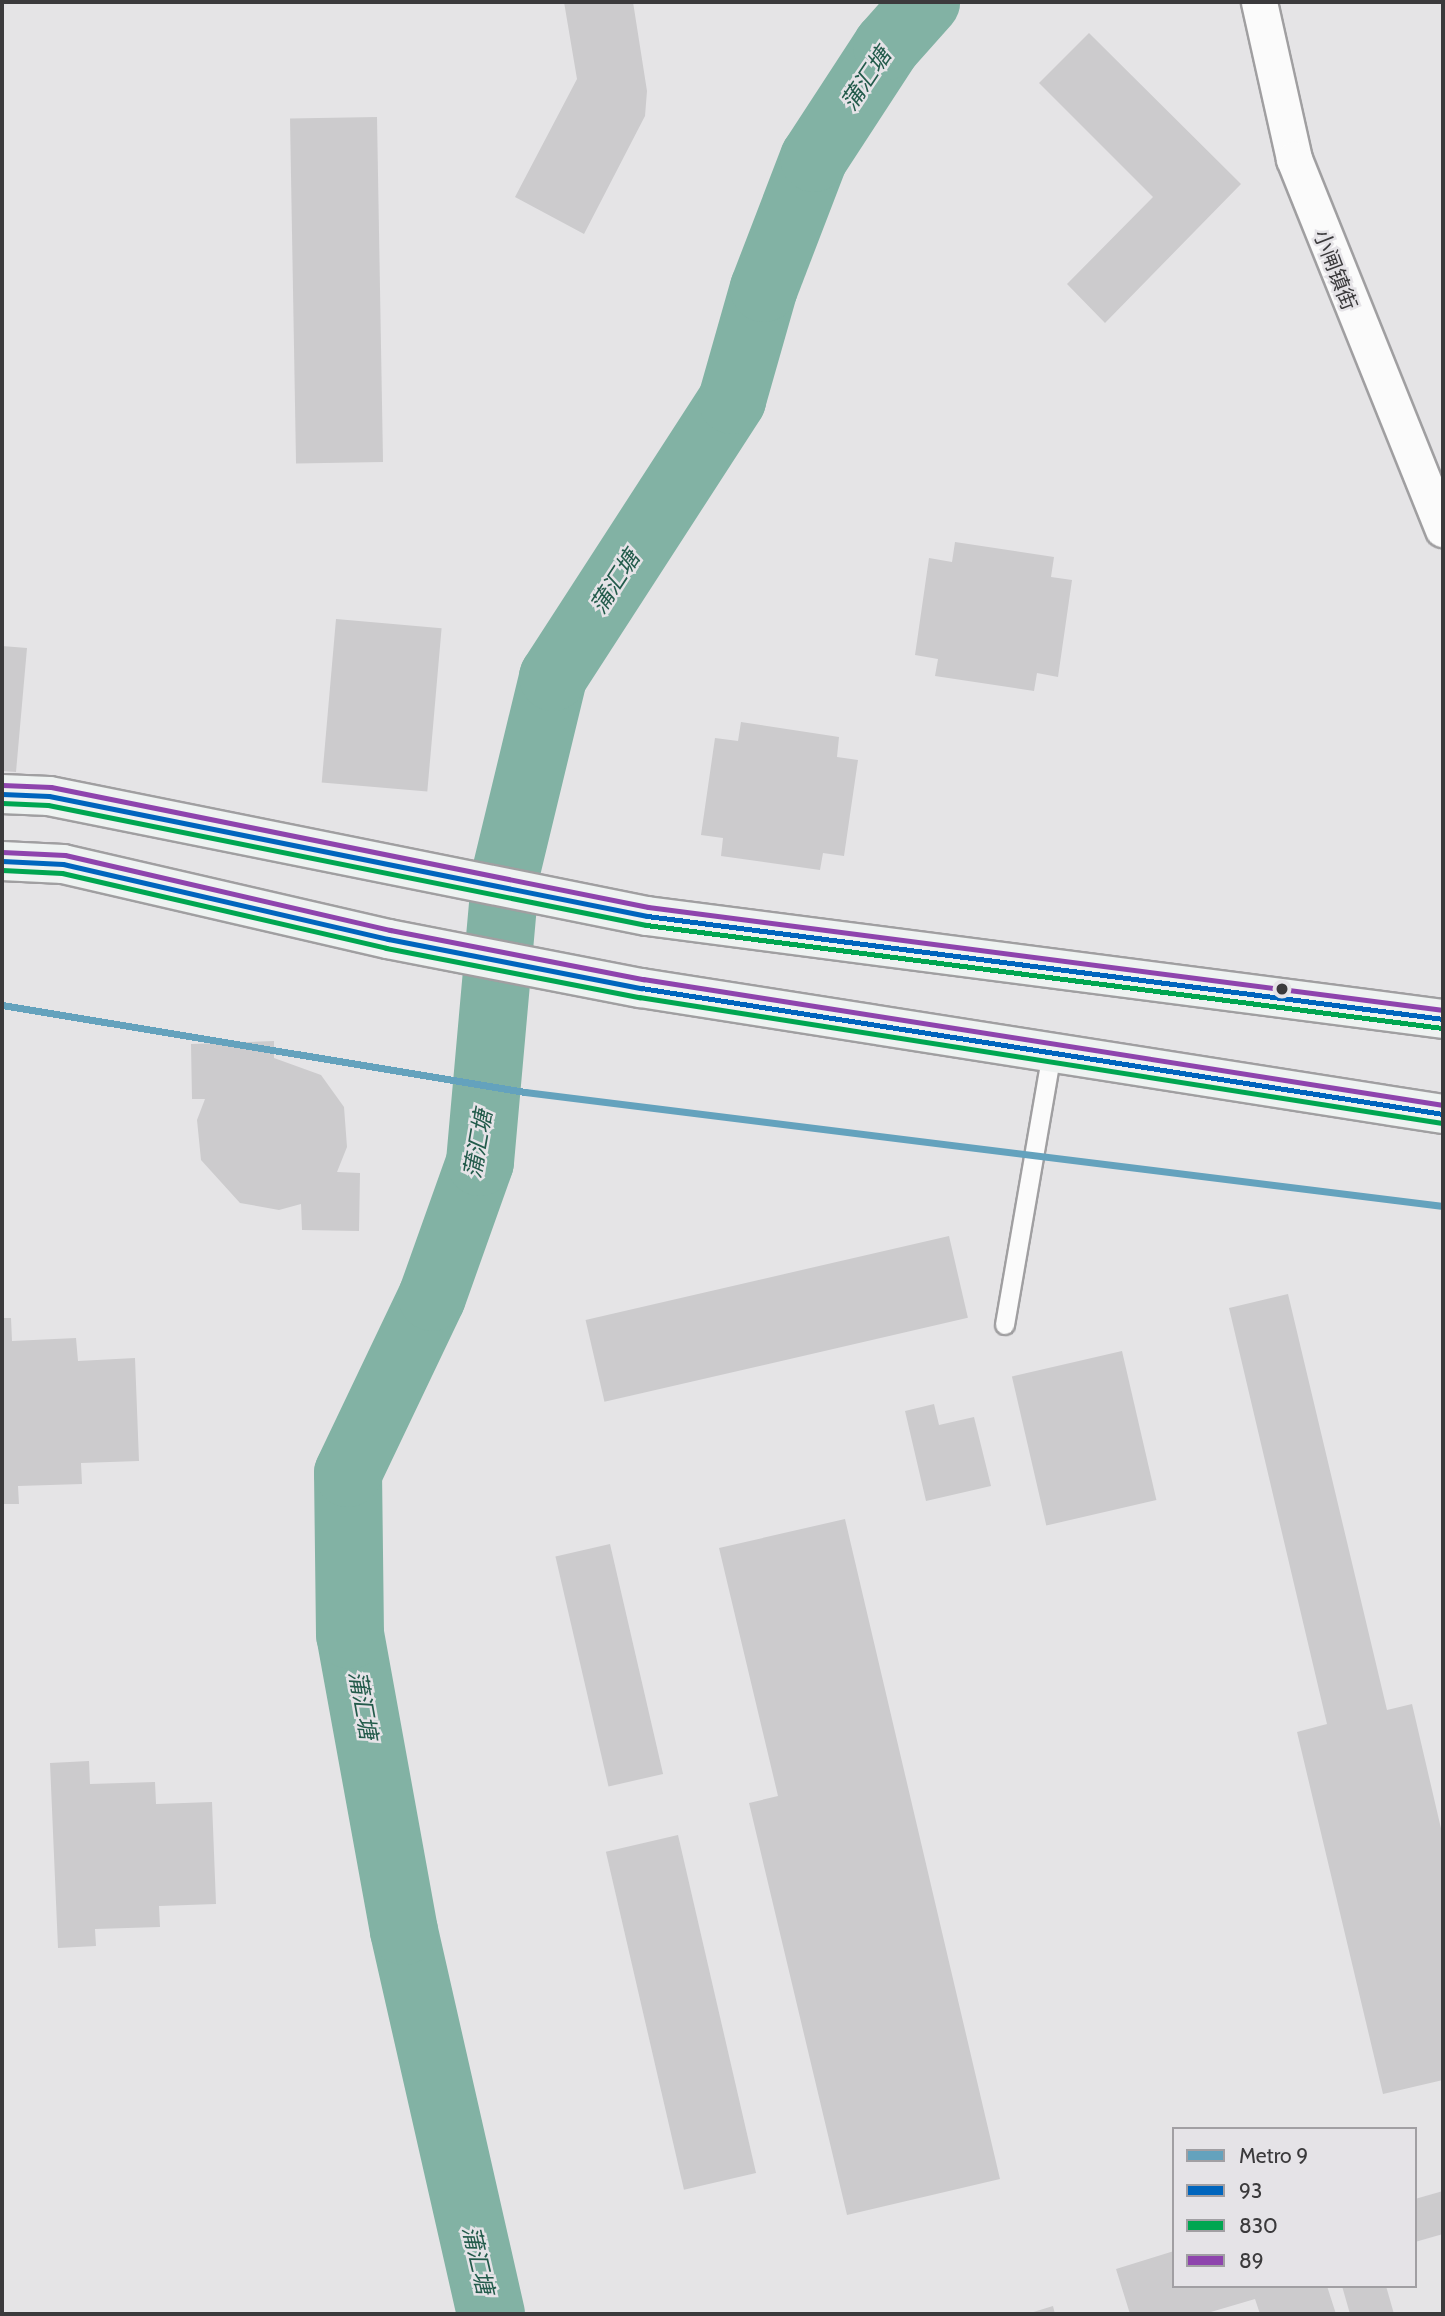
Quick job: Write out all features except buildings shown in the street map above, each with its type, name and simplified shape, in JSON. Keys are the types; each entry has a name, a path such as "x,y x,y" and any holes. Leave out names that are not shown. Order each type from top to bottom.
{"main road":[{"path":"2,794 49,796 648,916 1443,1019"},
{"path":"2,861 63,864 388,939 641,988 1443,1114"}],"street":[{"name":"小闸镇街","path":"1259,2 1294,159 1443,529"}],"lane":[{"path":"1005,1325 1052,1054"}],"waterway":[{"name":"蒲汇塘","path":"491,2314 404,1931 350,1635 348,1473 432,1297 480,1162 506,872 553,677 732,400 764,288 814,158 887,46 926,2"}],"metro line":[{"name":"9","path":"2,1005 525,1092 1443,1206"}],"transit line":[{"name":"89","path":"2,785 51,787 648,907 1443,1010"},
{"name":"93","path":"2,794 49,796 647,916 1443,1019"},
{"name":"830","path":"2,803 48,805 646,925 1442,1028"},
{"name":"89","path":"2,852 65,855 390,930 643,979 1443,1105"},
{"name":"93","path":"2,861 63,864 388,939 641,988 1443,1114"},
{"name":"830","path":"2,870 62,873 386,948 639,997 1442,1123"}]}
